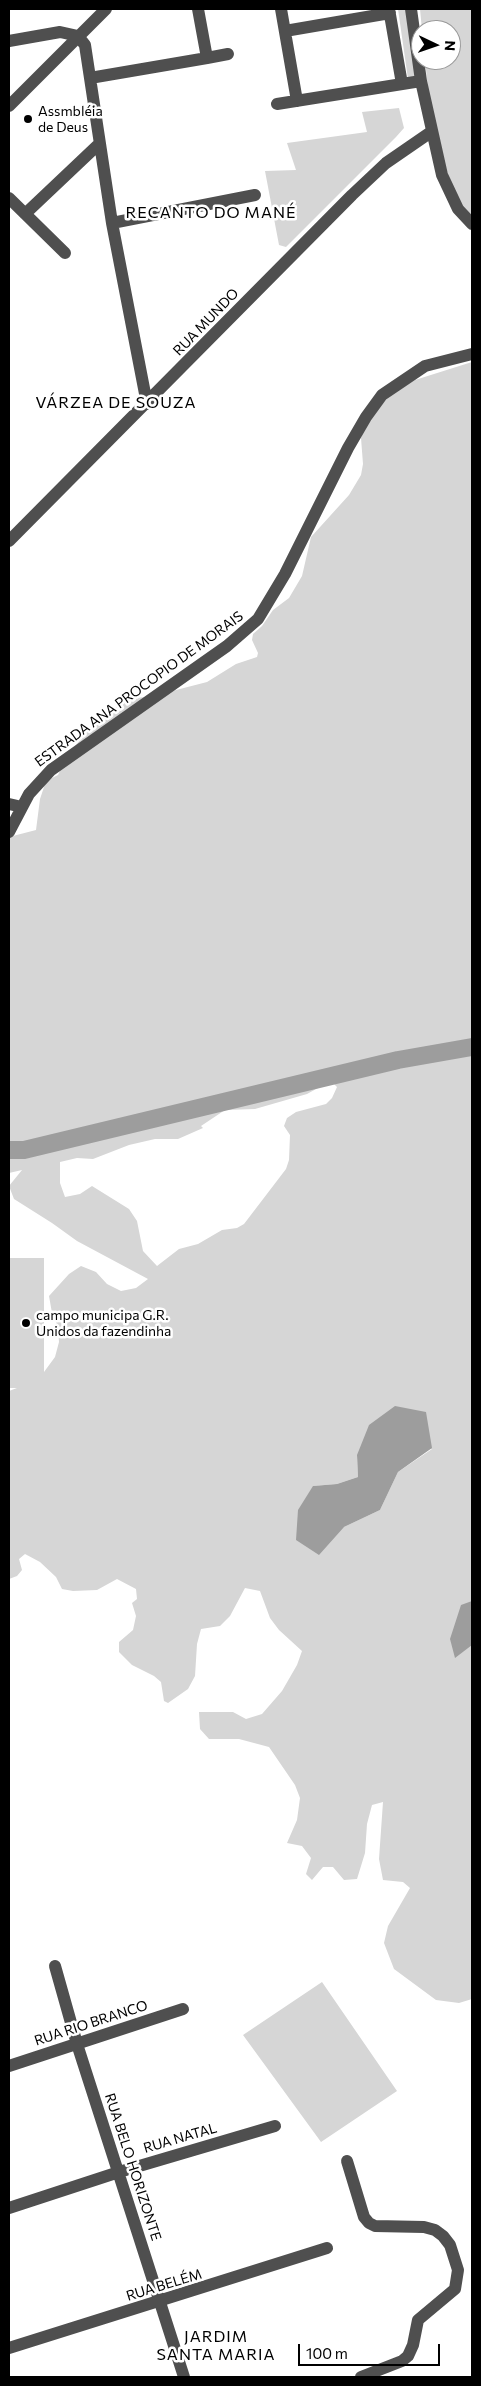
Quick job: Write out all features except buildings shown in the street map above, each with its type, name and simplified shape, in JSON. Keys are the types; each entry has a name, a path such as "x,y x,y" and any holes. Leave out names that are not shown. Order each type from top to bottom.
{"street":[{"path":"9,106 106,9"},
{"path":"198,9 207,58"},
{"path":"281,9 298,101"},
{"path":"412,9 421,81 442,175 449,194 458,209 472,224"},
{"path":"285,31 390,11 402,84"},
{"path":"9,41 60,32 78,36 85,45 112,222 147,404"},
{"path":"90,78 228,54"},
{"path":"277,104 421,81"},
{"name":"RUA MUNDO","path":"9,540 147,404 359,189 386,163 432,132"},
{"path":"25,214 100,143"},
{"path":"112,222 255,195"},
{"path":"9,198 65,253"},
{"name":"ESTRADA ANA PROCOPIO DE MORAIS","path":"9,832 33,788 51,770 246,632 258,619 270,601 348,448 366,416 382,395 425,366 472,354"},
{"path":"9,804 22,807"},
{"name":"RUA BELO HORIZONTE","path":"55,1966 77,2044 120,2172 184,2377"},
{"name":"RUA RIO BRANCO","path":"9,2066 183,2009"},
{"name":"RUA NATAL","path":"9,2208 120,2172 275,2126"},
{"path":"347,2160 364,2217 369,2222 375,2226 424,2227 435,2230 450,2245 458,2270 455,2289 418,2320 413,2345 408,2356 402,2361 361,2377"},
{"name":"RUA BELÉM","path":"9,2348 327,2248"}],"shaded area":[{"path":"398,9 408,9 411,32 411,70 416,70 417,77 408,79"},
{"path":"420,9 472,9 472,216 460,203 454,192 432,127 426,70 461,70 461,20 421,20"},
{"path":"399,108 404,128 286,247 279,245 265,171 296,170 287,143 367,132 362,112"},
{"path":"472,362 472,1999 459,2003 436,2000 394,1969 384,1943 388,1926 410,1888 403,1882 383,1880 379,1859 383,1802 372,1805 367,1824 365,1853 357,1879 344,1880 333,1867 323,1867 312,1880 306,1874 311,1858 302,1846 287,1843 297,1820 300,1798 295,1785 269,1747 239,1739 209,1739 200,1729 199,1712 233,1712 246,1719 262,1714 282,1691 297,1665 302,1651 279,1630 270,1618 260,1591 245,1588 230,1616 220,1626 201,1629 197,1644 195,1676 188,1689 168,1703 164,1701 161,1682 154,1676 132,1665 119,1652 119,1642 133,1630 136,1616 132,1603 137,1599 136,1589 117,1579 97,1590 73,1591 62,1589 56,1577 40,1562 25,1554 19,1559 22,1570 17,1576 9,1579 9,1391 17,1388 9,1388 9,1258 44,1258 44,1372 55,1357 59,1342 58,1327 52,1313 49,1296 69,1274 81,1266 96,1272 107,1284 121,1291 136,1288 148,1279 77,1241 14,1199 9,1186 22,1170 9,1173 9,837 36,830 40,799 46,781 58,775 65,760 87,730 110,716 121,701 130,698 149,697 207,682 236,664 257,657 258,653 252,640 253,634 262,626 273,610 289,598 302,576 311,537 349,495 361,475 363,464 361,438 366,419 392,394 415,380","holes":["327,1083 333,1083 337,1087 332,1098 326,1104 296,1112 287,1118 284,1126 290,1135 289,1160 286,1169 244,1224 237,1228 222,1230 198,1244 179,1249 157,1266 143,1251 137,1221 129,1209 92,1186 80,1194 65,1197 60,1183 60,1162 77,1158 93,1159 129,1145 155,1139 178,1139 203,1128 201,1126 225,1110 255,1109 307,1094","432,1449 398,1472 380,1510 344,1527 313,1486 337,1484 358,1477 357,1455"]},
{"path":"395,1406 426,1412 432,1448 398,1472 380,1510 344,1527 319,1555 296,1540 298,1510 313,1486 337,1484 358,1477 357,1455 369,1425"},
{"path":"472,1601 472,1645 455,1658 450,1639 461,1605"},
{"path":"322,1982 397,2091 321,2142 243,2035"}],"waterway":[{"path":"9,1150 24,1150 398,1060 472,1047"}],"place":[{"name":"Assmbléia de Deus","path":"28,119"},
{"name":"campo municipa G.R. Unidos da fazendinha","path":"26,1323"}],"district":[{"name":"RECANTO DO MANÉ","path":"211,213"},
{"name":"VÁRZEA DE SOUZA","path":"116,403"},
{"name":"JARDIM SANTA MARIA","path":"216,2346"}]}
